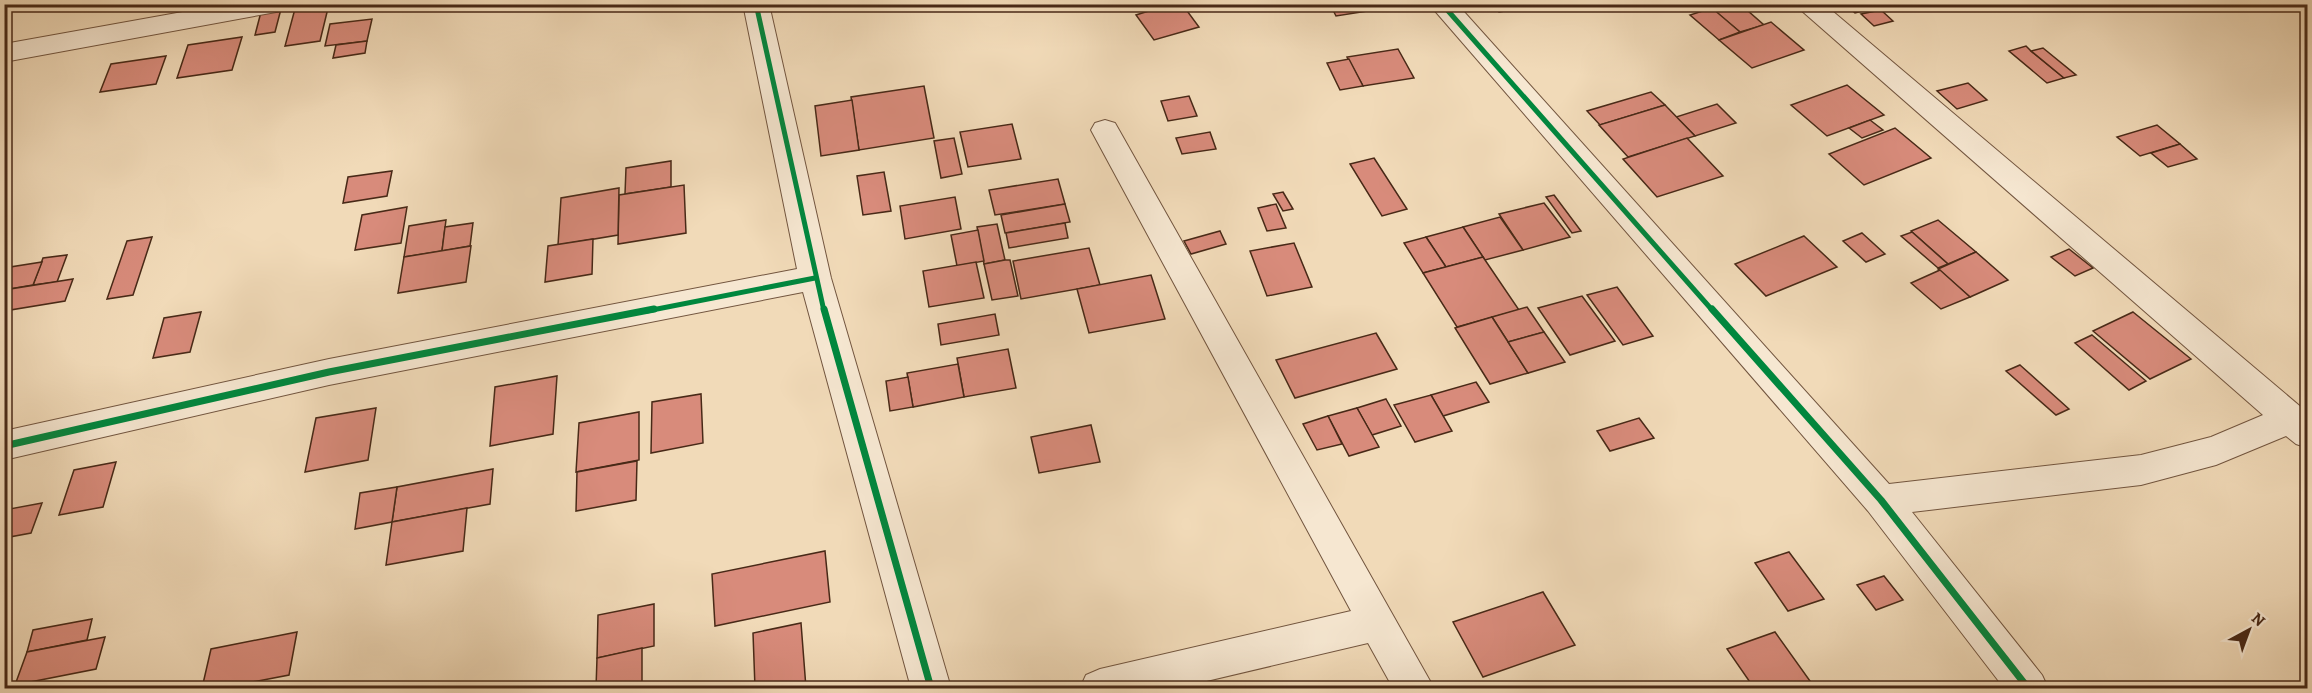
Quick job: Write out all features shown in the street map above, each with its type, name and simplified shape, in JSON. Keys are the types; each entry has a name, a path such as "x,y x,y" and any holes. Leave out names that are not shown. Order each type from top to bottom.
{"street":[{"path":"4,53 276,4"},
{"path":"756,4 815,278 931,688"},
{"path":"1442,4 1881,501 2028,688"},
{"path":"1807,4 2299,427"},
{"path":"1105,130 1414,688"},
{"path":"4,446 329,372 815,278"},
{"path":"1881,501 2141,470 2299,427"},
{"path":"1100,688 1378,623"}],"building":[{"path":"329,4 320,41 285,46 296,5"},
{"path":"1171,4 1182,4 1199,27 1154,40 1136,15"},
{"path":"1330,4 1399,4 1400,6 1336,16"},
{"path":"1494,4 1549,4 1499,12"},
{"path":"1718,4 1740,4 1764,25 1740,32 1710,7"},
{"path":"1845,4 1891,4 1855,13"},
{"path":"1712,8 1740,32 1719,40 1690,15"},
{"path":"281,9 275,32 255,35 261,12"},
{"path":"1881,10 1893,21 1874,26 1861,14"},
{"path":"372,19 367,41 325,46 330,24"},
{"path":"1771,22 1804,50 1752,68 1719,40"},
{"path":"242,37 232,70 177,78 188,45"},
{"path":"367,41 365,53 333,58 336,45"},
{"path":"2026,46 2064,78 2047,83 2009,51"},
{"path":"2043,48 2076,75 2064,78 2031,51"},
{"path":"1398,49 1414,78 1363,86 1347,57"},
{"path":"166,56 156,84 100,92 111,64"},
{"path":"1349,59 1363,86 1340,90 1327,63"},
{"path":"1968,83 1987,100 1957,109 1937,91"},
{"path":"1847,85 1884,115 1827,136 1791,105"},
{"path":"924,86 934,138 859,150 851,97"},
{"path":"1651,92 1665,105 1600,125 1587,111"},
{"path":"1189,96 1197,116 1168,121 1161,101"},
{"path":"852,100 859,150 821,156 815,106"},
{"path":"1717,104 1736,123 1695,136 1676,117"},
{"path":"1665,105 1695,136 1628,157 1599,125"},
{"path":"1870,120 1883,130 1862,138 1849,128"},
{"path":"1012,124 1021,159 968,167 960,132"},
{"path":"2157,125 2180,144 2140,156 2117,137"},
{"path":"1895,128 1931,158 1864,185 1829,154"},
{"path":"1210,132 1216,149 1182,154 1176,138"},
{"path":"954,138 962,174 941,178 934,141"},
{"path":"1687,138 1723,176 1657,197 1623,159"},
{"path":"2180,144 2197,159 2168,167 2151,153"},
{"path":"1374,158 1407,209 1382,216 1350,164"},
{"path":"671,161 671,187 625,194 626,168"},
{"path":"392,171 387,196 343,203 348,177"},
{"path":"884,172 891,211 863,215 857,176"},
{"path":"1058,179 1065,204 995,215 989,190"},
{"path":"684,185 686,233 618,244 619,195"},
{"path":"619,188 618,235 558,245 561,198"},
{"path":"1283,192 1293,209 1283,211 1273,194"},
{"path":"1554,195 1581,231 1572,233 1546,197"},
{"path":"955,197 961,229 905,239 900,206"},
{"path":"1544,203 1570,237 1523,250 1499,214"},
{"path":"1065,204 1070,222 1005,233 1001,215"},
{"path":"1276,204 1286,228 1267,231 1258,208"},
{"path":"407,207 401,243 355,250 362,215"},
{"path":"1500,217 1523,250 1485,260 1463,227"},
{"path":"446,220 442,251 404,257 409,226"},
{"path":"1938,220 1976,252 1948,264 1911,231"},
{"path":"473,223 470,246 442,251 445,227"},
{"path":"1065,223 1068,238 1009,248 1006,233"},
{"path":"997,224 1005,260 984,264 977,227"},
{"path":"1463,227 1483,257 1446,267 1426,237"},
{"path":"978,230 984,261 957,266 951,235"},
{"path":"1220,231 1226,244 1191,254 1184,241"},
{"path":"1912,232 1948,264 1938,268 1901,236"},
{"path":"1862,233 1885,254 1866,262 1843,241"},
{"path":"1804,236 1837,267 1766,296 1735,264"},
{"path":"152,237 133,295 107,299 127,241"},
{"path":"1426,237 1446,267 1423,273 1404,243"},
{"path":"593,239 592,274 545,282 548,246"},
{"path":"1294,243 1312,287 1267,296 1250,251"},
{"path":"471,246 466,282 398,293 404,257"},
{"path":"1089,248 1100,285 1021,299 1013,261"},
{"path":"2069,249 2093,268 2075,276 2051,257"},
{"path":"1976,252 2008,280 1970,297 1938,269"},
{"path":"67,255 57,282 33,285 43,258"},
{"path":"1483,257 1519,310 1457,327 1423,273"},
{"path":"1010,260 1018,296 992,300 984,264"},
{"path":"42,262 33,285 4,290 4,268"},
{"path":"976,262 984,298 929,307 923,271"},
{"path":"1940,270 1970,297 1941,309 1911,283"},
{"path":"1151,275 1165,319 1089,333 1077,289"},
{"path":"73,279 65,301 4,311 4,290"},
{"path":"1617,287 1653,336 1623,345 1587,295"},
{"path":"1582,296 1615,341 1570,355 1538,308"},
{"path":"1527,307 1544,332 1508,342 1492,317"},
{"path":"201,312 190,352 153,358 164,318"},
{"path":"2133,312 2191,359 2150,379 2093,331"},
{"path":"995,314 999,335 941,345 938,324"},
{"path":"1492,317 1528,373 1490,384 1455,328"},
{"path":"1544,332 1565,362 1528,373 1508,342"},
{"path":"1376,333 1397,369 1295,398 1276,360"},
{"path":"2092,335 2146,381 2129,390 2075,343"},
{"path":"1008,349 1016,388 964,397 957,358"},
{"path":"958,364 964,397 913,407 907,373"},
{"path":"2020,365 2069,409 2056,415 2006,371"},
{"path":"557,376 553,434 490,446 495,387"},
{"path":"908,377 913,407 890,411 886,381"},
{"path":"1476,382 1489,402 1443,416 1431,395"},
{"path":"701,394 703,443 651,453 652,402"},
{"path":"1431,395 1452,431 1415,442 1394,405"},
{"path":"1386,399 1401,426 1372,435 1357,408"},
{"path":"376,408 368,460 305,472 316,418"},
{"path":"1357,408 1379,447 1349,456 1328,416"},
{"path":"639,412 639,460 576,472 579,423"},
{"path":"1328,416 1342,444 1317,450 1303,424"},
{"path":"1639,418 1654,438 1610,451 1597,431"},
{"path":"1091,425 1100,462 1039,473 1031,437"},
{"path":"637,461 636,500 576,511 577,472"},
{"path":"116,462 103,507 59,515 74,470"},
{"path":"493,469 490,504 392,522 397,487"},
{"path":"397,487 392,522 355,529 360,493"},
{"path":"42,503 31,533 4,538 4,510"},
{"path":"467,508 463,551 386,565 392,522"},
{"path":"825,551 830,602 715,626 712,574"},
{"path":"1789,552 1824,599 1788,611 1755,563"},
{"path":"1884,576 1903,600 1876,610 1857,585"},
{"path":"1543,592 1575,645 1483,677 1453,622"},
{"path":"654,604 654,646 597,658 598,615"},
{"path":"92,619 87,640 27,652 33,630"},
{"path":"801,623 806,688 755,688 753,633"},
{"path":"297,632 289,675 221,688 202,688 211,649"},
{"path":"1775,632 1815,688 1754,688 1727,649"},
{"path":"105,637 96,669 15,685 27,652"},
{"path":"642,648 642,688 596,688 597,658"}],"cycle path":[{"path":"756,4 815,278 931,688"},
{"path":"1442,4 1881,500 2028,688"},
{"path":"4,446 329,372 815,278"}]}
